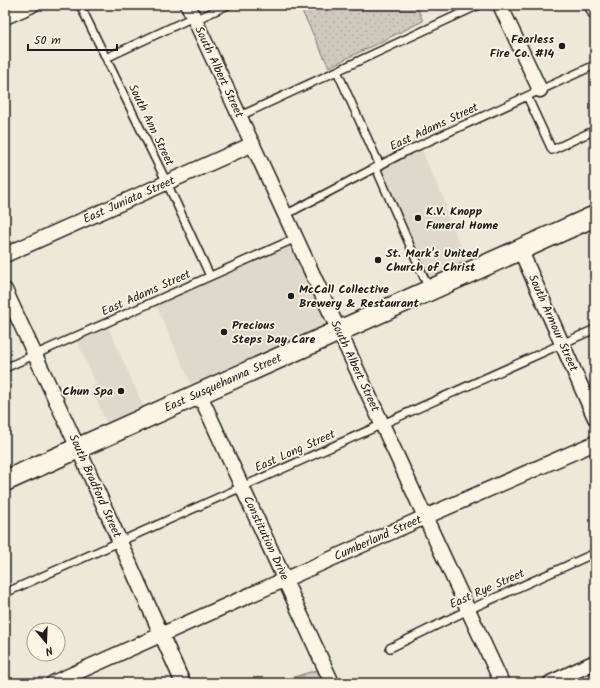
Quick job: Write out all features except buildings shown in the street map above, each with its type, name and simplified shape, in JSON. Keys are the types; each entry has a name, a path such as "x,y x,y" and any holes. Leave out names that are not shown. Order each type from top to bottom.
{"main road":[{"name":"East Susquehanna Street","path":"5,481 595,216"}],"street":[{"path":"5,17 32,5"},
{"name":"South Albert Street","path":"188,5 502,683"},
{"path":"500,5 534,93"},
{"path":"592,5 595,12"},
{"name":"East Juniata Street","path":"5,256 252,144"},
{"name":"South Armour Street","path":"520,249 595,418"},
{"name":"South Bradford Street","path":"5,290 78,448 182,683"},
{"name":"Constitution Drive","path":"199,394 332,683"},
{"name":"Cumberland Street","path":"53,683 595,443"},
{"path":"550,683 595,662"}],"lane":[{"name":"South Ann Street","path":"80,5 167,183 210,276"},
{"path":"106,58 189,19 195,20 228,5"},
{"path":"240,116 479,5"},
{"name":"East Adams Street","path":"285,215 405,152 595,65"},
{"path":"337,71 429,290"},
{"path":"534,93 552,150 595,130"},
{"name":"East Adams Street","path":"5,368 296,238"},
{"name":"East Long Street","path":"5,594 595,329"},
{"name":"East Rye Street","path":"390,648 468,610 595,553"}],"shaded area":[{"path":"421,149 447,207 444,208 468,262 424,283 377,173 394,162"},
{"path":"293,244 329,324 192,386 156,305"},
{"path":"108,327 144,408 107,424 91,387 96,384 77,341"}],"green space":[{"path":"299,5 416,5 423,21 329,67"},
{"path":"317,670 323,683 274,683"}],"place":[{"name":"Fearless Fire Co. #14","path":"562,46"},
{"name":"K.V. Knopp Funeral Home","path":"418,218"},
{"name":"St. Mark's United Church of Christ","path":"378,260"},
{"name":"McCall Collective Brewery & Restaurant","path":"291,296"},
{"name":"Precious Steps Day Care","path":"224,332"},
{"name":"Chun Spa","path":"121,391"}]}
